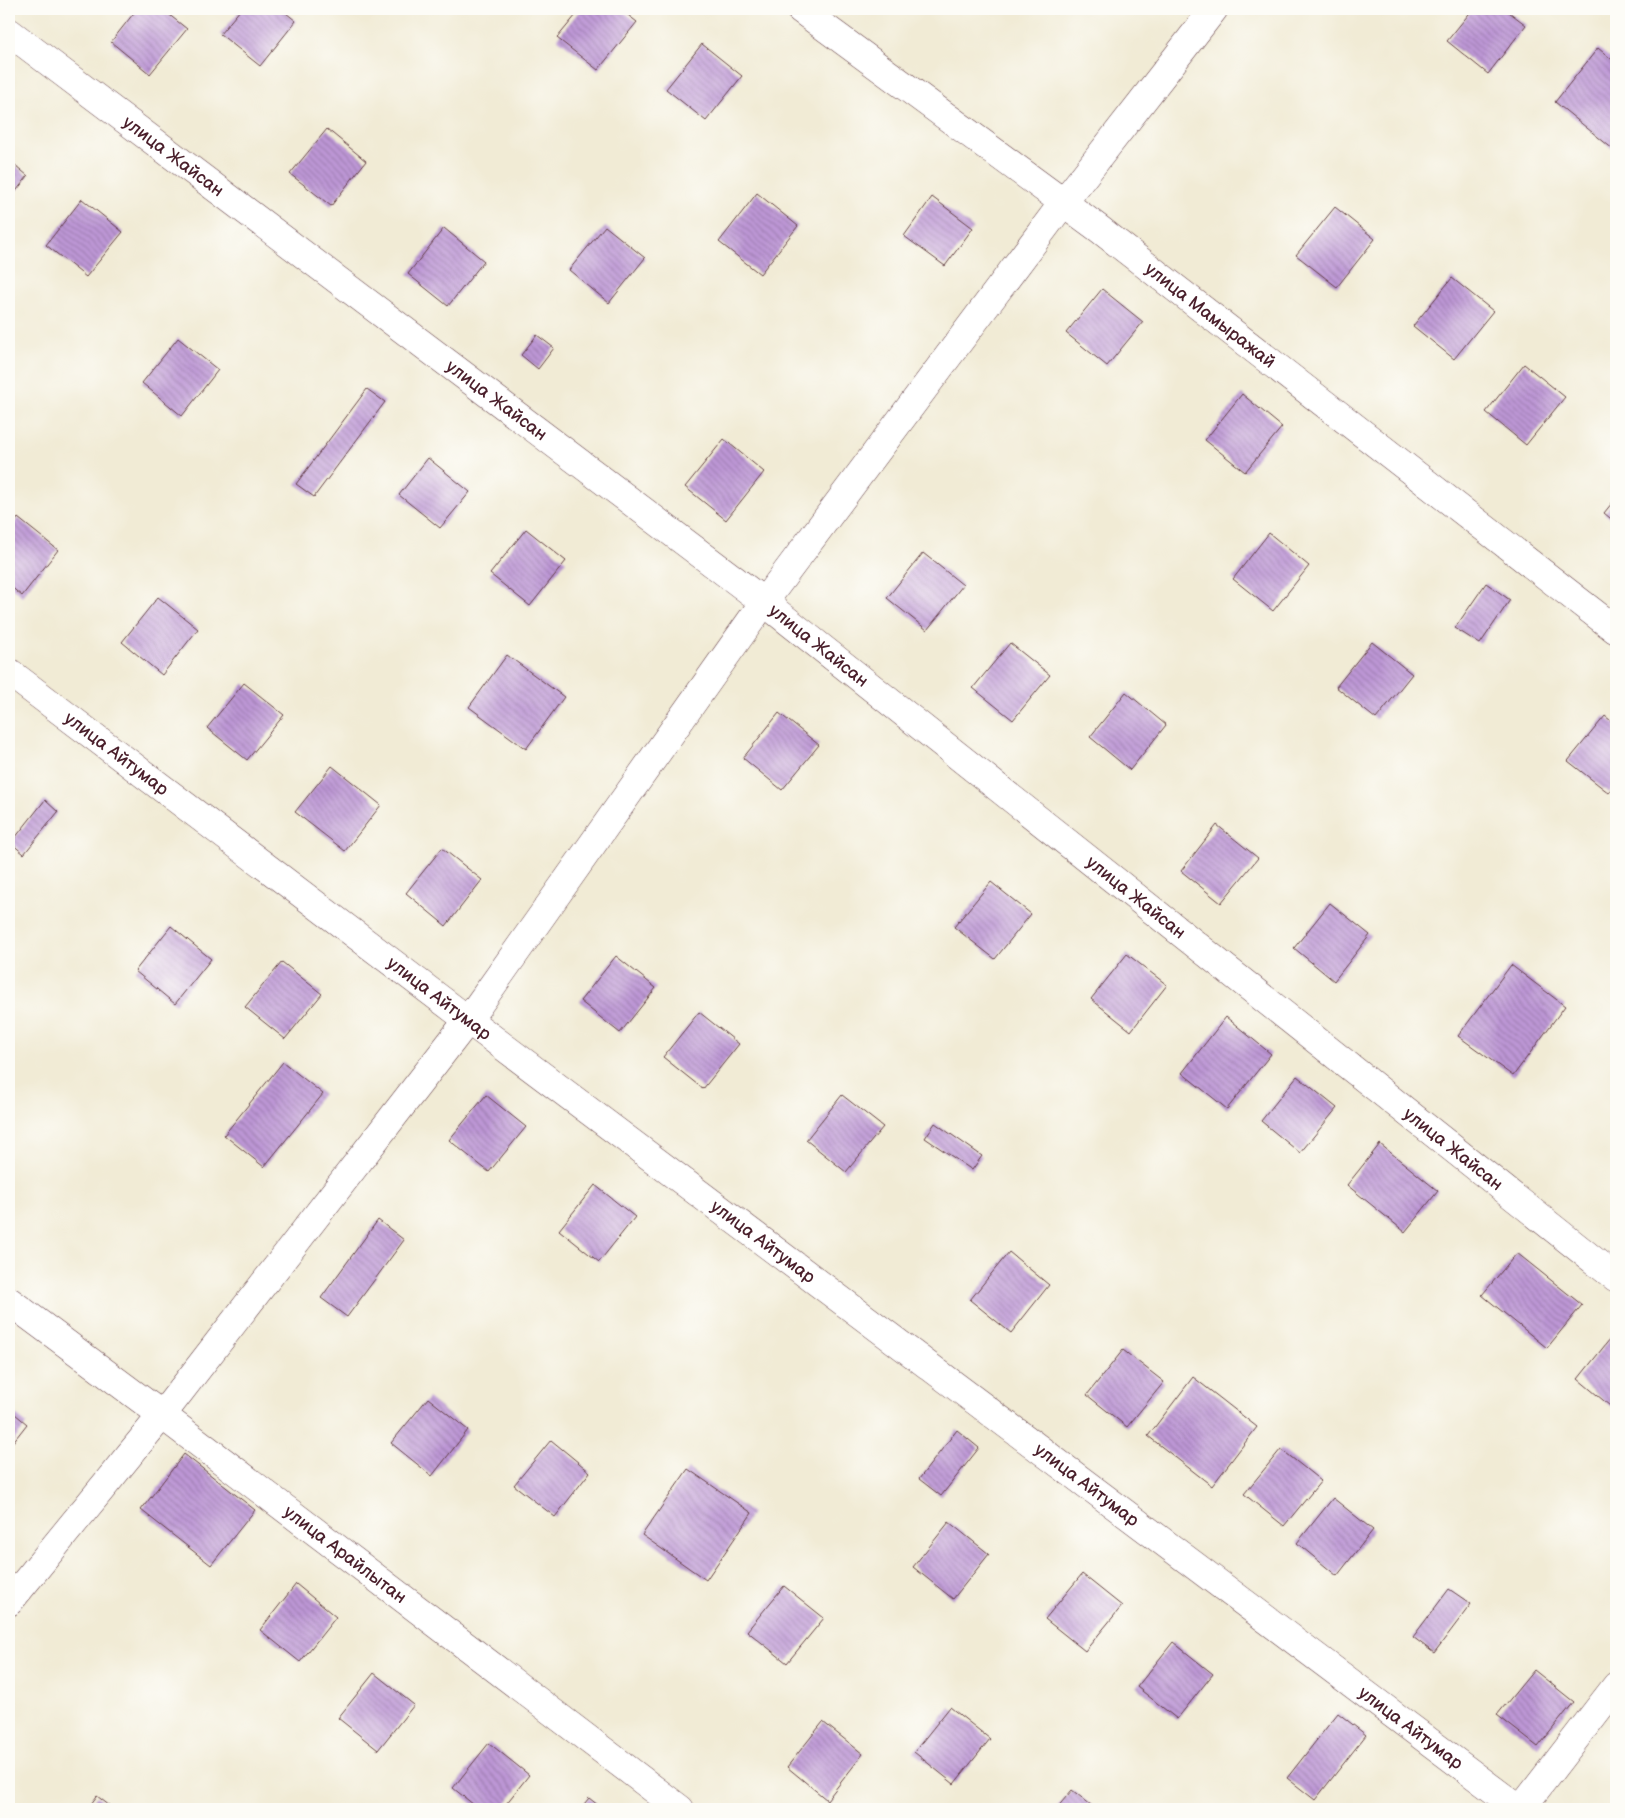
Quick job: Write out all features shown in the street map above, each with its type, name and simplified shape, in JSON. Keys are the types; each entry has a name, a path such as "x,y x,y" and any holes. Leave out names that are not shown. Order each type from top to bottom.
{"street":[{"name":"улица Мамыражай","path":"800,9 1063,203 1616,630"},
{"path":"9,1602 162,1415 468,1020 764,602 1063,203 1214,9"},
{"name":"улица Жайсан","path":"9,32 764,602 1616,1278"},
{"name":"улица Айтумар","path":"9,672 468,1020 1520,1809"},
{"name":"улица Арайлытан","path":"9,1301 680,1809"},
{"path":"1520,1809 1616,1686"}],"building":[{"path":"137,9 162,9 187,29 150,74 111,42"},
{"path":"241,9 281,9 296,21 260,66 220,34"},
{"path":"581,9 620,9 637,22 598,70 557,38"},
{"path":"1473,9 1505,9 1526,25 1488,74 1447,41"},
{"path":"702,44 742,76 706,121 666,89"},
{"path":"1598,48 1616,63 1616,148 1614,150 1555,102"},
{"path":"327,129 366,161 331,206 290,174"},
{"path":"9,160 28,176 9,200"},
{"path":"757,193 798,226 760,274 719,242"},
{"path":"932,197 973,228 945,266 904,236"},
{"path":"82,199 123,232 86,277 46,245"},
{"path":"1335,207 1375,239 1337,287 1296,255"},
{"path":"605,226 645,258 609,303 569,270"},
{"path":"444,228 484,261 448,306 408,274"},
{"path":"1452,278 1493,311 1454,359 1413,326"},
{"path":"1102,289 1143,322 1107,366 1066,333"},
{"path":"537,335 554,348 538,369 521,355"},
{"path":"178,338 218,370 182,416 142,383"},
{"path":"1524,364 1565,397 1526,445 1486,412"},
{"path":"367,389 385,402 314,497 296,484"},
{"path":"1242,394 1282,427 1245,472 1205,440"},
{"path":"724,439 764,472 726,520 685,487"},
{"path":"428,458 470,492 440,528 399,495"},
{"path":"1616,498 1616,523 1604,513"},
{"path":"18,518 58,550 22,596 9,585 9,530"},
{"path":"526,529 566,561 530,606 490,574"},
{"path":"1269,533 1309,566 1273,611 1233,579"},
{"path":"923,553 963,585 927,630 887,598"},
{"path":"1486,583 1510,600 1480,644 1455,628"},
{"path":"158,597 198,629 162,675 122,642"},
{"path":"1372,642 1412,674 1376,719 1336,687"},
{"path":"1010,643 1050,675 1013,720 973,688"},
{"path":"507,655 564,697 526,749 469,707"},
{"path":"244,683 284,715 247,760 207,728"},
{"path":"1126,692 1166,725 1130,770 1090,737"},
{"path":"779,713 819,745 782,790 743,758"},
{"path":"1605,716 1616,725 1616,784 1609,793 1568,761"},
{"path":"332,766 381,805 345,851 295,812"},
{"path":"45,800 58,812 24,854 11,843"},
{"path":"1217,825 1258,858 1221,903 1181,871"},
{"path":"442,848 482,880 446,926 406,893"},
{"path":"991,882 1031,914 995,959 954,927"},
{"path":"1330,903 1370,935 1334,981 1294,948"},
{"path":"171,926 211,959 175,1004 135,971"},
{"path":"1127,954 1167,985 1131,1031 1091,999"},
{"path":"616,956 656,988 620,1033 580,1001"},
{"path":"282,962 322,994 285,1039 245,1007"},
{"path":"1511,965 1565,1006 1513,1076 1458,1036"},
{"path":"699,1012 739,1044 703,1089 663,1057"},
{"path":"1226,1017 1271,1054 1227,1109 1182,1073"},
{"path":"283,1062 323,1094 264,1167 224,1135"},
{"path":"1297,1076 1337,1108 1300,1153 1261,1121"},
{"path":"486,1095 526,1127 489,1172 449,1140"},
{"path":"842,1095 883,1127 846,1172 806,1140"},
{"path":"935,1123 982,1156 972,1170 925,1138"},
{"path":"1380,1144 1438,1191 1405,1232 1347,1185"},
{"path":"595,1185 635,1217 599,1262 559,1230"},
{"path":"378,1220 404,1240 347,1317 321,1298"},
{"path":"1009,1252 1049,1285 1011,1333 970,1300"},
{"path":"1517,1253 1582,1305 1547,1348 1482,1295"},
{"path":"1614,1334 1616,1336 1616,1411 1578,1379"},
{"path":"1123,1350 1164,1382 1127,1427 1087,1395"},
{"path":"1193,1377 1257,1427 1212,1486 1148,1436"},
{"path":"428,1398 468,1430 432,1476 391,1443"},
{"path":"9,1409 27,1424 9,1447"},
{"path":"957,1430 979,1448 941,1496 919,1479"},
{"path":"551,1440 590,1472 555,1517 514,1485"},
{"path":"1281,1449 1321,1481 1284,1526 1244,1494"},
{"path":"184,1454 255,1510 211,1565 141,1510"},
{"path":"688,1469 752,1513 706,1580 642,1535"},
{"path":"1333,1498 1373,1530 1337,1576 1297,1543"},
{"path":"949,1522 989,1554 953,1599 913,1567"},
{"path":"1082,1574 1122,1606 1085,1651 1045,1619"},
{"path":"296,1584 336,1617 300,1662 260,1630"},
{"path":"784,1586 824,1618 787,1663 747,1631"},
{"path":"1449,1589 1471,1604 1434,1653 1413,1637"},
{"path":"1173,1642 1213,1674 1177,1719 1137,1687"},
{"path":"1534,1670 1574,1702 1538,1747 1497,1715"},
{"path":"374,1673 414,1705 378,1750 338,1718"},
{"path":"950,1707 990,1739 954,1784 914,1752"},
{"path":"1338,1713 1366,1735 1315,1800 1287,1778"},
{"path":"823,1722 863,1754 827,1800 787,1767"},
{"path":"489,1743 529,1775 502,1809 479,1809 453,1788"},
{"path":"1072,1790 1096,1809 1056,1809"},
{"path":"97,1796 114,1809 87,1809"},
{"path":"589,1798 603,1809 580,1809"}]}
